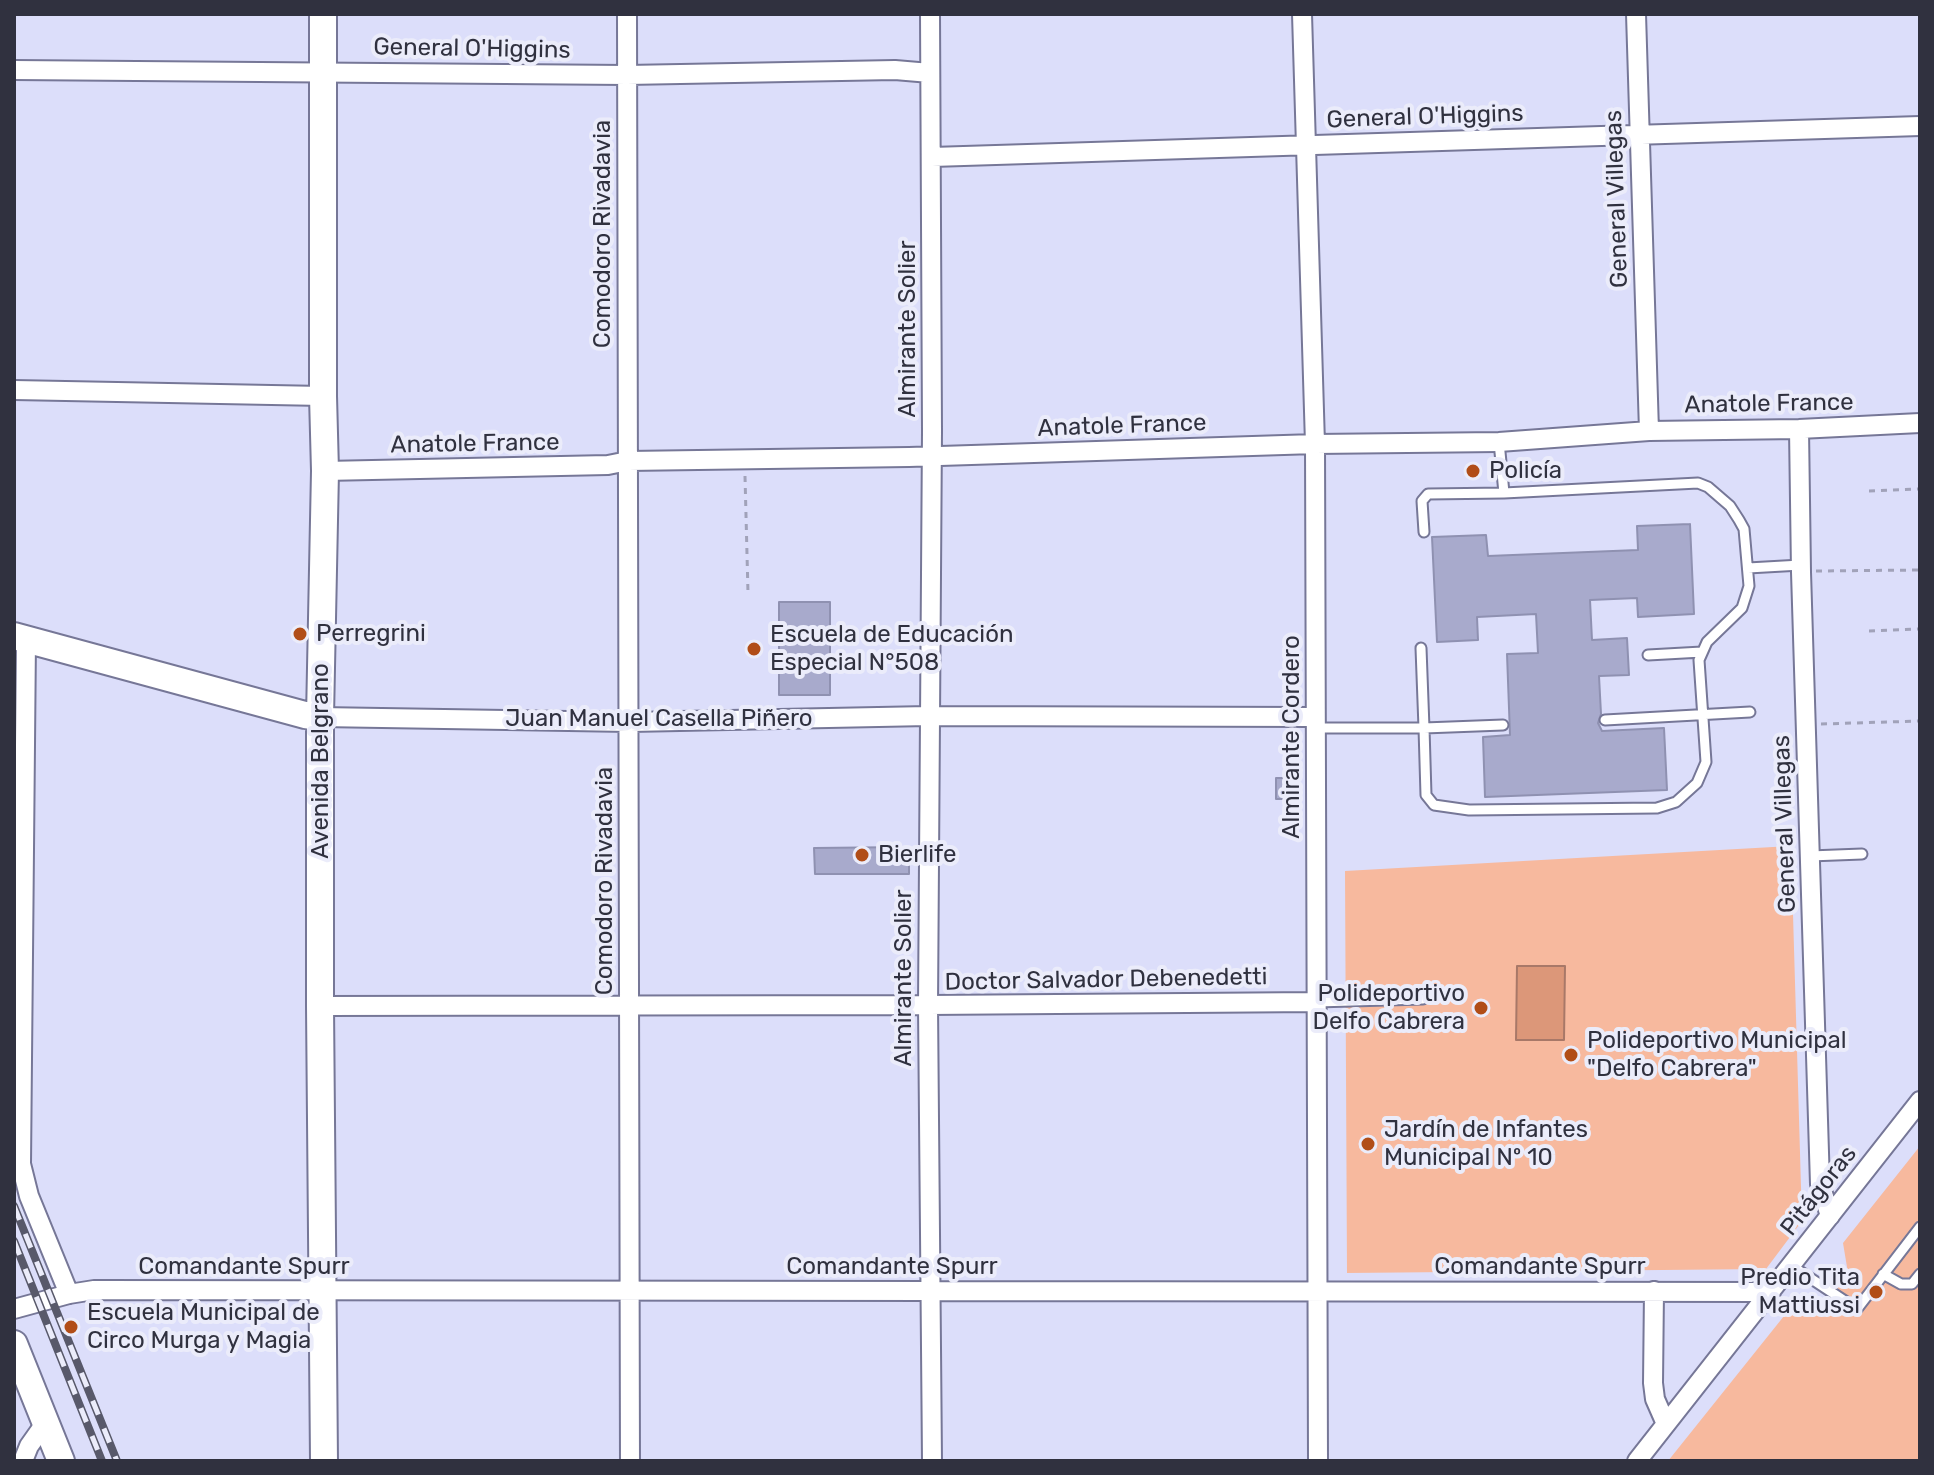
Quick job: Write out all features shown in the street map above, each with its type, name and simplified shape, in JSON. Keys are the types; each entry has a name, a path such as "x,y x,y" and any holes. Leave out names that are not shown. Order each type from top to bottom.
{"street":[{"name":"Avenida Belgrano","path":"323,14 325,471 320,717 320,1006 324,1461"},
{"name":"Comodoro Rivadavia","path":"627,14 630,1461"},
{"name":"Almirante Solier","path":"930,14 932,456 928,1005 932,1461"},
{"name":"Almirante Cordero","path":"1302,14 1315,444 1318,1461"},
{"name":"General Villegas","path":"1636,14 1649,431"},
{"name":"General O'Higgins","path":"14,70 627,75 895,70 930,73"},
{"name":"General O'Higgins","path":"932,157 1920,126"},
{"path":"14,390 323,396"},
{"name":"Anatole France","path":"325,471 1315,444 1499,442 1649,431 1799,429 1920,423"},
{"name":"General Villegas","path":"1799,429 1820,1184 1830,1216"},
{"path":"20,638 21,1164 29,1196 69,1294"},
{"name":"Juan Manuel Casella Piñero","path":"20,638 320,717 630,722 928,716 1316,722"},
{"name":"Doctor Salvador Debenedetti","path":"320,1006 1316,1002"},
{"name":"Pitágoras","path":"1637,1461 1920,1101"},
{"name":"Comandante Spurr","path":"14,1309 94,1290 1771,1292"},
{"path":"1654,1291 1653,1383 1655,1399 1666,1424"},
{"path":"14,1344 61,1461"},
{"path":"23,1461 29,1446 46,1422"}],"lane":[{"path":"1499,442 1504,493"},
{"path":"1421,648 1426,795 1434,805 1469,810 1657,808 1686,795 1703,774 1706,762 1699,660 1707,642 1742,608 1749,586 1744,529 1730,506 1708,487 1698,483 1428,494 1422,501 1424,532"},
{"path":"1748,568 1801,569"},
{"path":"1648,655 1702,652"},
{"path":"1605,720 1750,712"},
{"path":"1316,722 1424,728 1503,725"},
{"path":"1810,856 1862,854"},
{"path":"1316,1002 1423,999"},
{"path":"1792,1266 1857,1309 1920,1227"},
{"path":"1883,1274 1901,1284 1912,1284 1920,1274"}],"path":[{"path":"745,460 748,593"},
{"path":"1869,491 1920,489"},
{"path":"1801,569 1920,570"},
{"path":"1869,631 1920,629"},
{"path":"1805,725 1920,721"}],"shaded area":[{"name":"Polideportivo Municipal \"Delfo Cabrera\"","path":"1791,846 1802,1221 1766,1269 1347,1273 1345,871"},
{"path":"1517,966 1565,966 1564,1040 1516,1040"},
{"name":"Predio Tita Mattiussi","path":"1920,1146 1920,1461 1668,1461 1788,1311 1815,1312 1848,1273 1843,1243"}],"building":[{"path":"1690,524 1694,614 1638,617 1637,598 1590,600 1592,640 1627,638 1629,675 1599,676 1601,714 1598,723 1602,731 1664,728 1667,790 1485,797 1483,737 1510,735 1507,654 1538,653 1536,614 1477,617 1478,640 1437,642 1432,537 1486,535 1488,556 1638,550 1637,526"},
{"path":"779,602 830,602 830,695 779,695"},
{"path":"1276,778 1296,778 1296,799 1276,799"},
{"name":"Bierlife","path":"909,847 909,874 815,874 814,848"}],"railway":[{"path":"14,1206 117,1461"},
{"path":"14,1241 102,1461"}],"place":[{"name":"Policía","path":"1473,471"},
{"name":"Perregrini","path":"300,634"},
{"name":"Escuela de Educación Especial N°508","path":"754,649"},
{"name":"Bierlife","path":"862,855"},
{"name":"Polideportivo Delfo Cabrera","path":"1481,1008"},
{"name":"Polideportivo Municipal \"Delfo Cabrera\"","path":"1571,1055"},
{"name":"Jardín de Infantes Municipal Nº 10","path":"1368,1144"},
{"name":"Predio Tita Mattiussi","path":"1876,1292"},
{"name":"Escuela Municipal de Circo Murga y Magia","path":"71,1327"}]}
